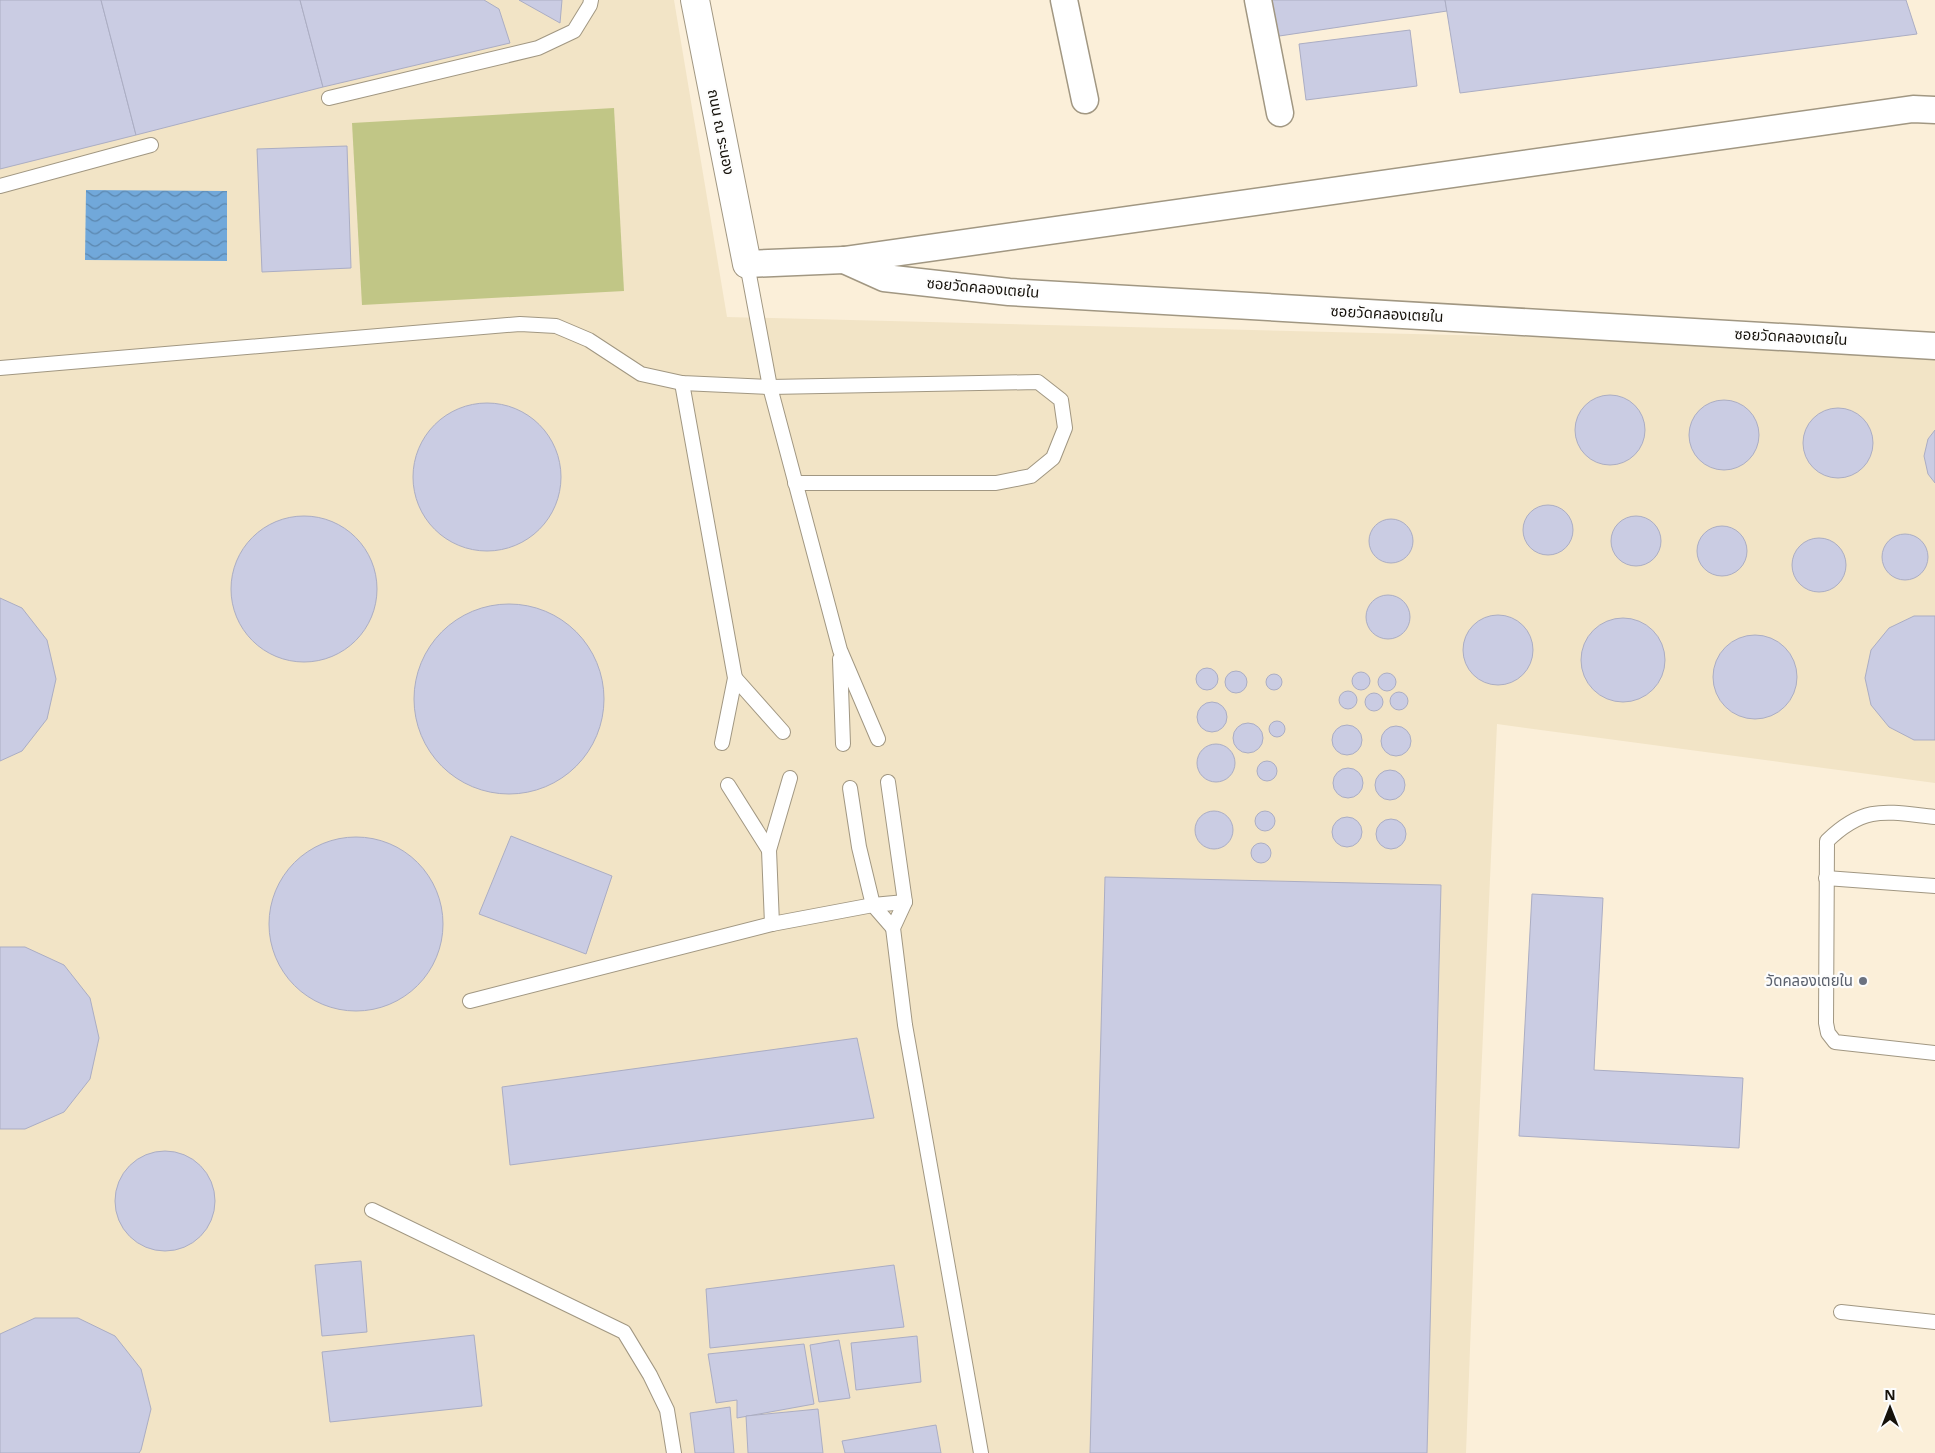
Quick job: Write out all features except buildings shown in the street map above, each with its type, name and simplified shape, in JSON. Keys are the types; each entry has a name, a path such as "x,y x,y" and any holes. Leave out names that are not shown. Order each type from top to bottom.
{"street":[{"name":"ถนน ณ ระนอง","path":"695,0 747,264"},
{"path":"1064,0 1085,100"},
{"path":"1258,0 1280,114"},
{"path":"747,264 844,260 1913,109 1935,110"},
{"name":"ซอยวัดคลองเตยใน","path":"844,260 884,278 1009,292 1935,346"}],"lane":[{"path":"329,98 538,48 574,31 590,5 591,0"},
{"path":"0,186 151,145"},
{"path":"747,264 770,387 840,650 878,739"},
{"path":"0,368 520,324 556,326 589,340 641,374 682,383 770,387 1038,382 1061,400 1065,428 1052,458 1031,476 996,483 795,483"},
{"path":"682,383 735,678 722,743"},
{"path":"840,650 843,744"},
{"path":"735,678 783,732"},
{"path":"772,924 769,850 790,778"},
{"path":"888,782 905,902 894,928 904,1024 981,1453"},
{"path":"728,785 769,850"},
{"path":"850,788 859,846 873,905 894,928"},
{"path":"1935,817 1883,811 1862,816 1842,826 1827,841 1826,878 1826,1023 1828,1033 1835,1042 1935,1053"},
{"path":"1826,878 1935,886"},
{"path":"470,1001 772,924 873,905 905,902"},
{"path":"372,1210 624,1332 650,1376 667,1410 674,1453"},
{"path":"1841,1312 1935,1322"}],"shaded area":[{"path":"0,0 674,0 727,317 1935,347 1935,783 1497,724 1466,1453 0,1453"}],"green space":[{"path":"614,108 624,291 362,305 352,123"}],"water":[{"path":"86,190 227,191 227,261 85,260"}],"place":[{"name":"วัดคลองเตยใน","path":"1863,981"}]}
